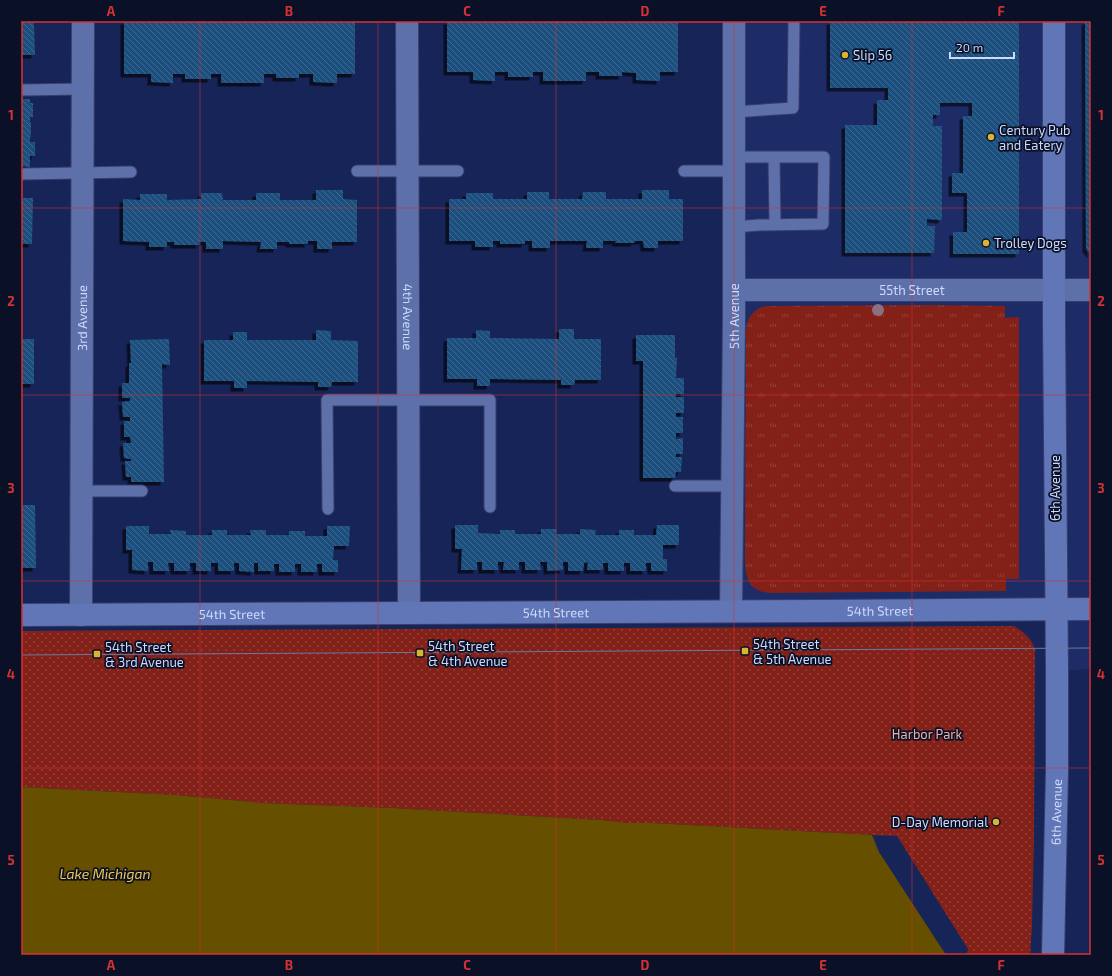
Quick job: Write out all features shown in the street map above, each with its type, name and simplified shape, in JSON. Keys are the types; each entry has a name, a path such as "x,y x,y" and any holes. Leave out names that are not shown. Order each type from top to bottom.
{"street":[{"name":"3rd Avenue","path":"81,615 83,21"},
{"name":"4th Avenue","path":"407,21 409,612"},
{"name":"5th Avenue","path":"730,611 734,290 734,21"},
{"name":"6th Avenue","path":"1053,955 1057,771 1054,21"},
{"name":"55th Street","path":"734,290 1091,290"},
{"name":"54th Street","path":"21,615 1091,609"}],"lane":[{"path":"734,112 793,108 794,21"},
{"path":"21,90 83,89"},
{"path":"774,157 775,225"},
{"path":"684,171 774,157 824,157 823,224 734,227"},
{"path":"358,171 458,171"},
{"path":"21,174 131,172"},
{"path":"328,509 327,400 490,400 490,507"},
{"path":"675,486 732,486"},
{"path":"82,491 142,491"}],"shaded area":[{"path":"734,21 1091,21 1091,669 1057,671 1056,609 731,611"}],"green space":[{"path":"766,306 1005,306 1005,318 1019,317 1019,579 1006,579 1006,591 771,593 754,588 748,580 745,562 746,328 751,315 761,307"},
{"name":"Harbor Park","path":"1014,626 1027,636 1035,649 1034,837 1030,955 967,955 967,952 894,836 629,823 601,820 393,808 263,803 176,795 21,787 21,631"}],"water":[{"name":"Lake Michigan","path":"21,787 176,795 263,803 393,808 601,820 629,823 894,836 968,952 967,955 21,955"}],"pier":[{"path":"872,835 897,836 968,949 967,955 946,955 879,852"}],"building":[{"path":"21,21 34,22 35,55 21,55"},
{"path":"124,21 355,21 355,74 337,74 337,83 313,82 313,74 299,74 299,78 276,78 276,74 264,74 264,83 221,83 221,74 211,74 211,79 185,79 185,74 173,74 173,83 151,82 151,74 124,74"},
{"path":"447,21 678,21 678,72 660,72 660,81 636,80 636,73 622,72 622,76 599,76 599,72 586,72 586,81 543,81 543,72 533,72 533,77 508,77 508,72 495,72 495,81 473,80 473,72 447,72"},
{"path":"830,21 1019,21 1019,254 953,254 953,232 967,232 967,193 952,193 952,173 963,173 963,116 972,116 972,103 940,103 940,115 933,115 933,126 942,126 942,220 927,219 927,226 935,226 934,253 845,253 845,125 877,125 877,100 888,100 888,88 830,88"},
{"path":"1085,21 1091,21 1091,255 1086,249"},
{"path":"21,99 30,99 30,103 33,103 33,117 30,117 30,142 35,142 35,156 30,156 30,167 21,166"},
{"path":"316,190 343,190 343,199 357,200 357,242 332,242 332,249 317,249 317,241 308,241 308,244 289,244 289,242 277,242 277,249 260,249 261,242 223,241 223,249 206,249 206,242 199,242 200,245 174,245 174,242 167,242 167,247 149,247 149,242 123,241 123,199 140,200 140,194 167,194 167,200 201,199 201,193 222,193 223,200 256,200 256,193 280,193 280,200 316,200"},
{"path":"642,190 669,190 669,199 683,199 683,241 658,241 658,248 644,248 643,241 635,241 634,243 615,243 616,241 603,241 603,248 586,248 587,241 550,241 550,248 532,248 532,241 525,241 525,244 500,244 500,241 493,241 493,247 475,247 475,241 449,241 449,199 466,199 466,193 493,193 493,199 527,199 527,192 549,192 549,199 582,199 583,192 606,192 606,199 642,199"},
{"path":"21,198 33,198 32,244 21,244"},
{"path":"559,329 574,329 574,339 601,339 601,380 575,380 574,385 561,385 561,380 490,379 490,386 477,386 477,379 447,379 447,338 476,338 476,330 490,331 490,338 559,339"},
{"path":"316,330 331,331 331,340 358,341 358,382 332,382 331,387 318,387 318,382 247,381 247,388 234,388 234,381 204,381 204,340 233,340 233,332 247,332 247,340 316,340"},
{"path":"636,335 675,335 675,358 677,358 676,378 684,378 684,394 676,394 676,397 684,397 684,413 676,413 676,417 683,417 683,433 676,433 676,439 683,438 683,454 676,454 676,457 682,457 681,472 676,472 675,478 643,478 643,361 636,361"},
{"path":"21,339 34,339 34,384 21,384"},
{"path":"169,339 170,365 162,364 164,482 131,482 131,477 126,477 125,461 131,461 131,459 124,458 123,443 131,443 130,437 124,437 124,421 130,421 130,417 123,417 122,402 130,401 130,398 122,398 122,383 129,383 129,363 131,363 130,340"},
{"path":"21,505 35,505 36,568 21,568"},
{"path":"455,525 478,525 478,533 500,534 500,530 515,530 515,534 541,534 541,529 557,529 556,534 580,534 580,529 596,530 595,535 619,535 619,530 634,530 634,535 656,535 657,525 679,525 679,545 663,545 663,559 667,559 667,571 651,571 651,563 646,563 646,571 630,571 630,563 624,563 624,571 608,571 608,563 603,563 603,570 587,570 588,562 584,563 583,571 568,571 568,562 563,562 563,570 547,571 547,562 540,562 541,570 525,570 525,562 519,562 519,570 503,570 504,562 498,562 498,570 482,570 482,562 477,562 477,570 461,570 462,549 455,549"},
{"path":"126,526 149,526 149,534 171,534 170,530 186,531 186,535 212,535 212,530 227,530 227,535 251,535 250,530 266,530 266,535 289,535 289,531 305,531 305,536 327,536 327,526 350,526 349,546 334,546 333,560 338,560 338,572 322,572 322,564 317,564 317,572 301,572 301,564 295,564 295,572 279,572 279,564 274,564 274,571 258,571 258,563 254,563 254,572 239,571 239,563 234,563 234,571 218,571 218,563 211,563 211,571 196,571 196,563 190,563 190,571 174,571 174,563 168,563 169,571 153,571 153,562 148,562 148,571 132,570 132,550 126,550"}],"tram line":[{"path":"21,655 1091,648"}],"place":[{"name":"Slip 56","path":"845,55"},
{"name":"Century Pub and Eatery","path":"991,137"},
{"name":"Trolley Dogs","path":"986,243"},
{"name":"54th Street & 5th Avenue","path":"745,651"},
{"name":"54th Street & 4th Avenue","path":"420,653"},
{"name":"54th Street & 3rd Avenue","path":"97,654"},
{"name":"D-Day Memorial","path":"996,822"}]}
